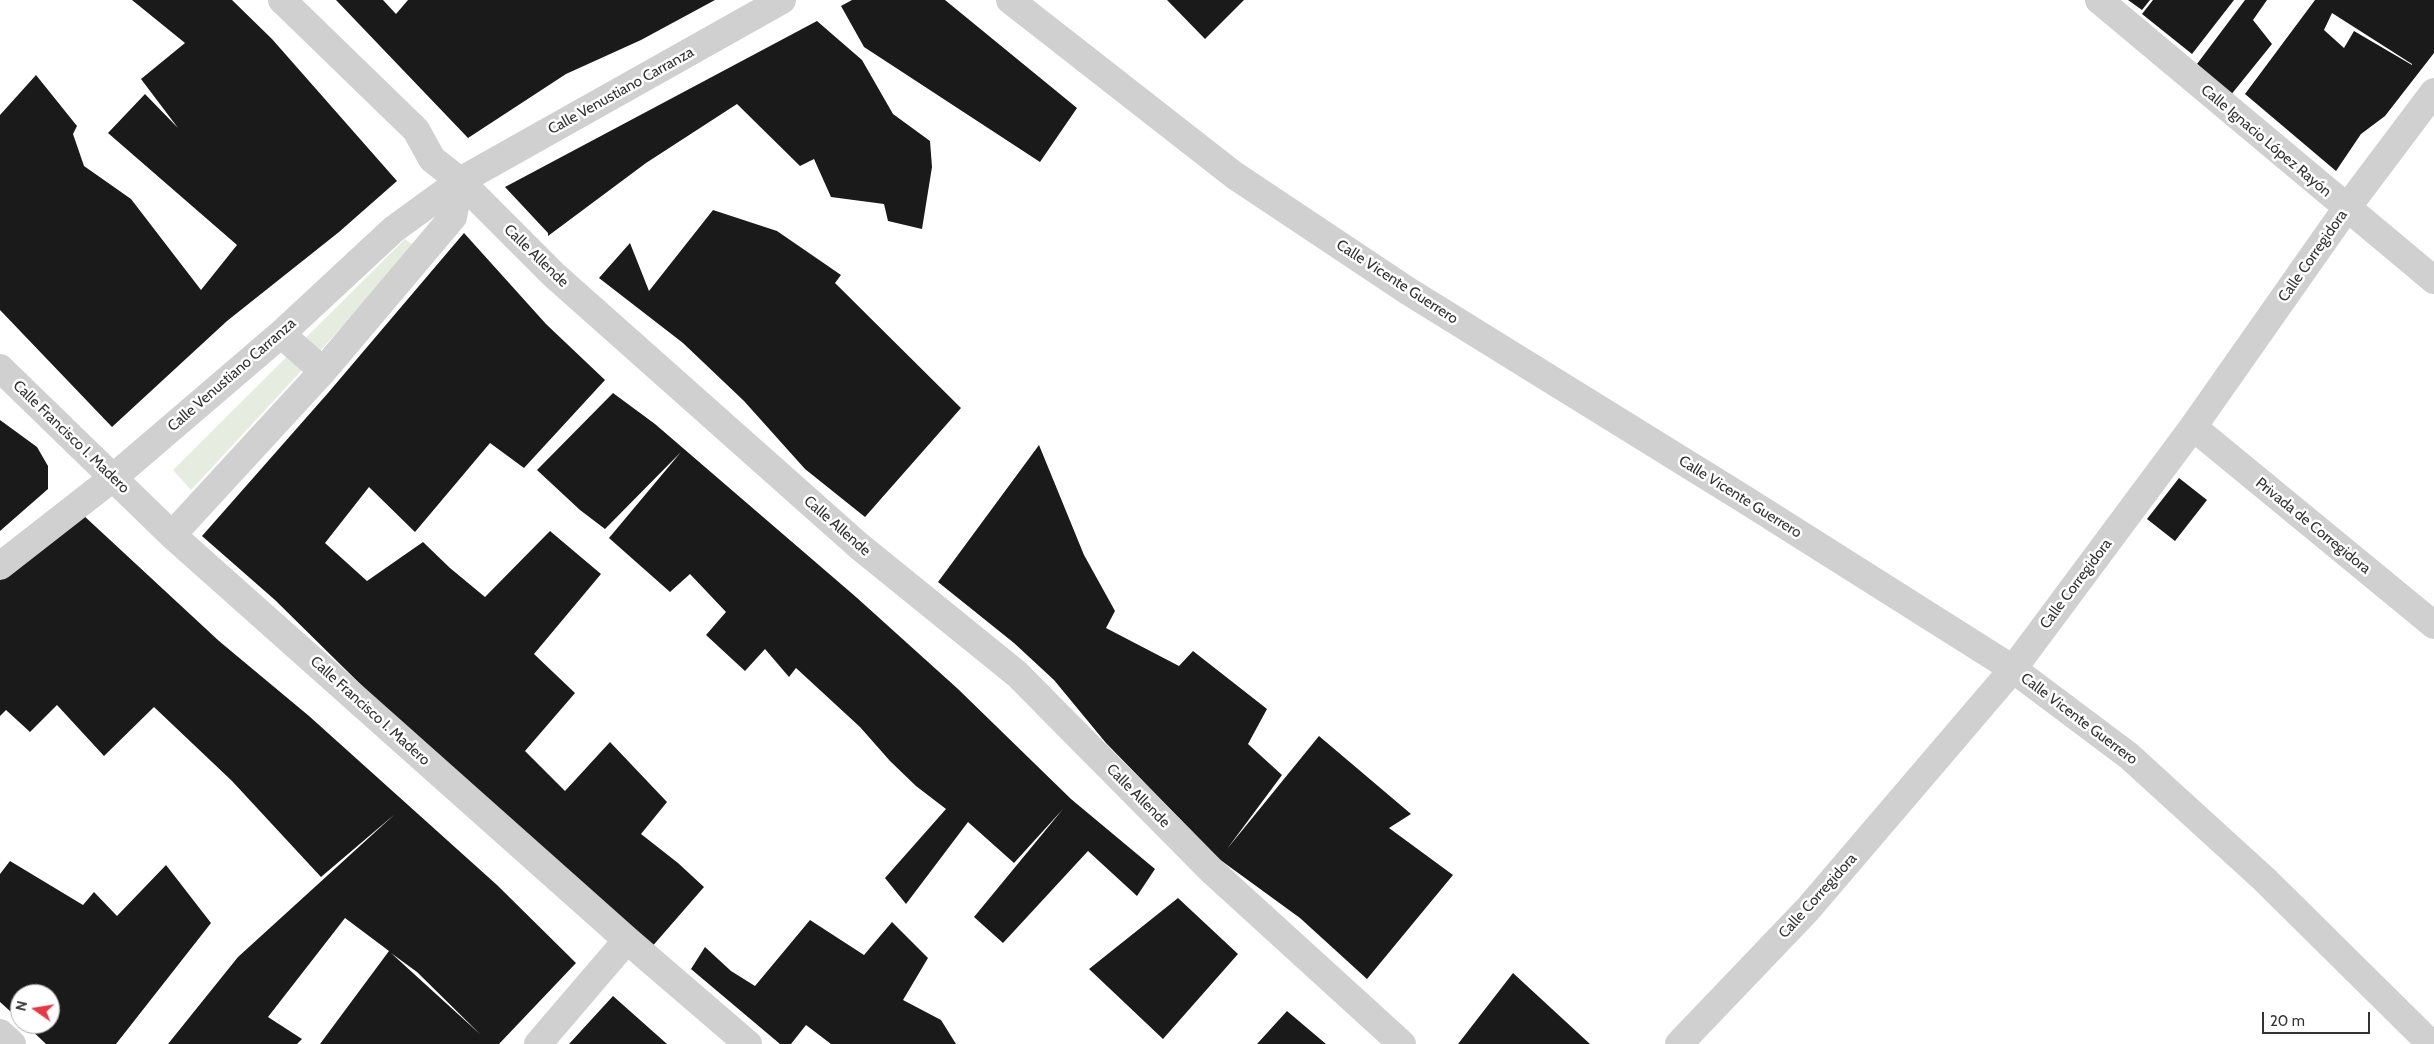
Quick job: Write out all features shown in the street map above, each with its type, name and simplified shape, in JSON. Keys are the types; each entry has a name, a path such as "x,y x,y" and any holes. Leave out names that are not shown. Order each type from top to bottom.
{"street":[{"name":"Calle Allende","path":"282,0 416,130 432,159 460,181 554,276 844,533 1017,674 1212,872 1402,1044"},
{"name":"Calle Venustiano Carranza","path":"0,566 114,477 281,334 394,229 460,181 782,0"},
{"name":"Calle Vicente Guerrero","path":"1010,0 1234,176 1408,291 1744,499 2012,669 2129,756 2264,879 2431,1044"},
{"name":"Calle Ignacio López Rayón","path":"2099,0 2434,280"},
{"name":"Calle Corregidora","path":"1679,1044 1808,909 2012,669 2192,426 2346,208 2434,92"},
{"path":"172,535 323,371 453,217 460,181"},
{"path":"281,334 323,371"},
{"name":"Calle Francisco I. Madero","path":"0,368 172,535 627,940 748,1044"},
{"name":"Privada de Corregidora","path":"2192,426 2434,625"},
{"path":"538,1044 627,940"},
{"path":"0,1033 12,1044"}],"shaded area":[{"path":"405,239 416,247 191,490 173,470"}],"building":[{"path":"132,0 232,0 272,39 397,181 339,232 227,321 112,427 0,310 0,115 36,75 77,126 73,134 84,166 131,199 201,290 237,245 108,133 145,94 178,128 141,79 185,43"},
{"path":"336,0 383,0 396,14 408,0 715,0 641,40 566,74 468,138"},
{"path":"852,0 945,0 1077,108 1040,162 864,47 841,6"},
{"path":"1167,0 1244,0 1205,39"},
{"path":"2128,0 2150,0 2142,10"},
{"path":"2153,0 2234,0 2192,54 2142,14"},
{"path":"2245,0 2267,0 2253,20 2272,44 2230,96 2197,64"},
{"path":"2315,0 2434,0 2434,53 2385,116 2361,134 2336,171 2245,94","holes":["2332,13 2412,64 2354,31 2344,48 2324,30"]},
{"path":"817,21 862,60 893,114 930,141 932,167 922,229 888,221 884,204 831,197 814,159 800,166 737,104 646,163 548,236 548,233 505,187"},
{"path":"713,210 777,231 841,275 835,283 961,408 865,517 805,469 744,401 683,343 599,278 630,243 649,291"},
{"path":"464,233 546,324 605,380 524,468 490,443 415,532 369,487 325,543 367,581 423,542 450,568 485,597 550,531 601,574 534,654 575,693 525,751 565,791 610,742 667,802 641,834 678,863 704,887 650,949 413,736 275,600 202,536 328,393"},
{"path":"613,393 655,424 856,597 958,689 1071,799 1155,869 1137,896 1088,851 1003,943 974,917 1063,809 1014,863 968,822 906,904 885,878 946,809 916,786 890,761 860,727 796,668 789,677 765,649 745,671 706,635 726,612 690,574 670,592 609,538 681,452 605,529 580,510 537,470"},
{"path":"0,420 37,447 48,466 48,489 0,531"},
{"path":"1039,445 1084,555 1115,611 1106,628 1179,666 1193,651 1267,709 1248,744 1282,775 1227,849 1319,736 1411,814 1389,828 1453,875 1367,979 1300,918 1219,859 1106,743 1054,680 1014,643 938,582"},
{"path":"2179,478 2207,500 2175,541 2147,519"},
{"path":"82,514 219,641 309,716 497,885 576,963 499,1044 320,1044 389,951 345,918 268,1017 302,1039 297,1044 168,1044 238,957 395,814 321,877 232,781 154,707 104,756 57,705 30,732 6,710 0,716 0,580","holes":["391,953 417,972 481,1035"]},
{"path":"10,861 83,905 94,892 117,916 166,865 211,923 116,1044 46,1044 36,1034 60,1034 60,984 10,984 10,1011 0,1002 0,874"},
{"path":"1178,898 1238,954 1163,1039 1089,969"},
{"path":"810,920 864,955 892,922 928,958 903,1000 941,1020 956,1044 831,1044 806,1025 791,1044 780,1044 691,969 705,947 731,971 755,986"},
{"path":"1513,973 1590,1044 1458,1044"},
{"path":"613,996 667,1044 569,1044"},
{"path":"1287,1011 1326,1044 1257,1044"}]}
